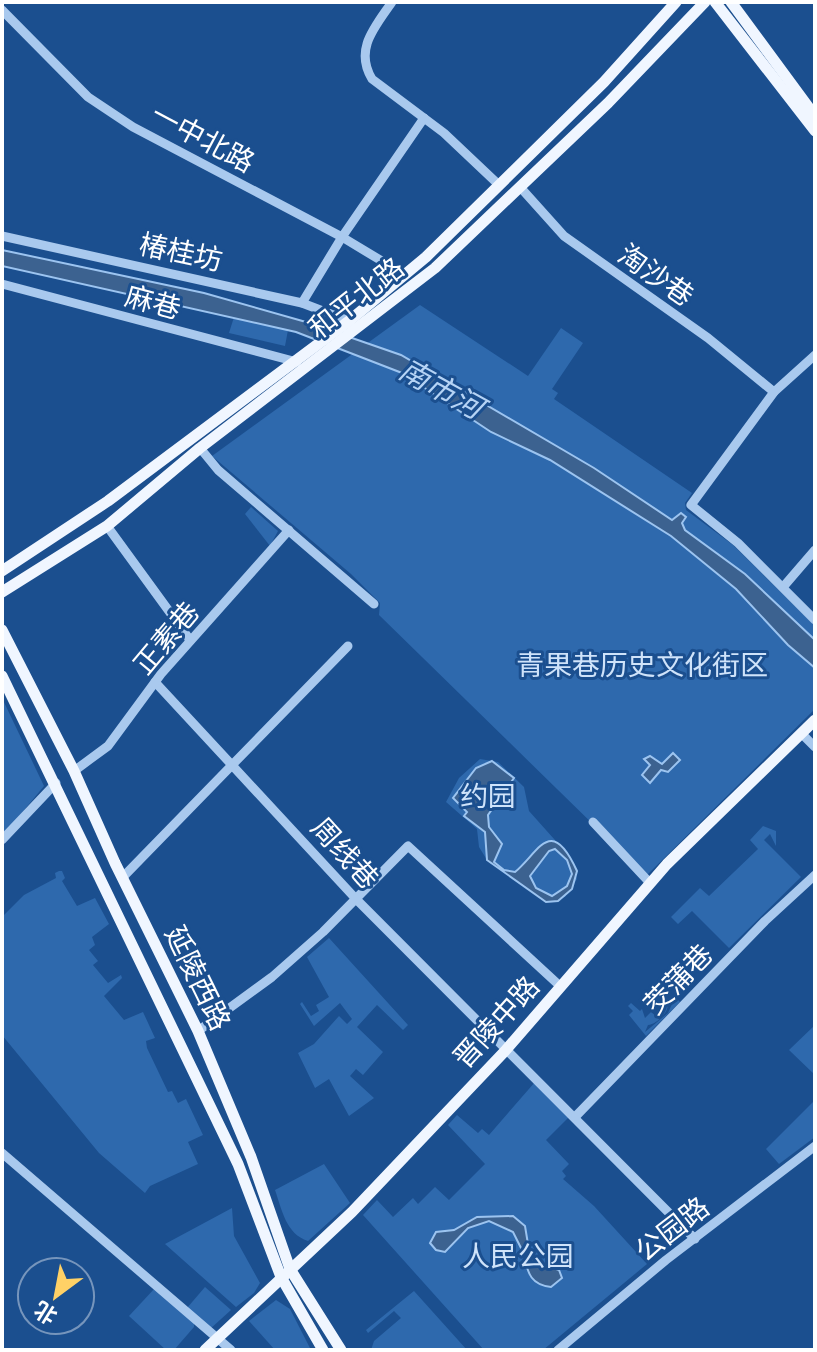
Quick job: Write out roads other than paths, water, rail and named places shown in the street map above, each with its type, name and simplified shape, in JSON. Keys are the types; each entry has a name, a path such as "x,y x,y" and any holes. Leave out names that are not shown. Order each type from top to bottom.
{"main road":[{"name":"和平北路","path":"2,592 107,526 200,448 332,348 351,326 604,82 676,2"},
{"name":"和平北路","path":"2,571 108,501 319,342 338,329 351,326 435,268 705,2"},
{"path":"715,2 815,131"},
{"path":"731,2 815,116"},
{"name":"延陵西路","path":"2,630 74,771 122,878 198,1031 251,1157 286,1273 341,1350"},
{"name":"延陵西路","path":"2,676 238,1164 323,1350"},
{"name":"晋陵中路","path":"205,1350 352,1212 505,1051 650,883 815,720"}],"street":[{"path":"392,2 366,43 363,55 365,68 372,79 424,118 499,185"},
{"name":"一中北路","path":"2,10 88,97 133,127 342,237 405,275"},
{"path":"302,303 342,237 424,118"},
{"name":"淘沙巷","path":"520,187 549,223 572,242 708,338 774,392"},
{"name":"椿桂坊","path":"2,236 302,303 351,326"},
{"name":"麻巷","path":"2,284 308,365"},
{"path":"815,355 774,392 691,505 784,586 815,620"},
{"path":"200,448 218,470 374,604"},
{"path":"107,526 190,640"},
{"name":"正素巷","path":"74,771 108,746 190,640 289,530"},
{"path":"784,586 815,550"},
{"path":"122,878 235,766 348,646"},
{"name":"周线巷","path":"155,682 356,899 505,1051 576,1116 695,1239"},
{"path":"801,733 815,747"},
{"path":"2,840 56,783"},
{"path":"593,822 650,883"},
{"path":"198,1031 272,977 408,846 560,986"},
{"name":"茭蒲巷","path":"576,1116 765,921 815,875"},
{"name":"公园路","path":"558,1350 815,1146"},
{"path":"2,1153 231,1350"}],"water":[{"name":"南市河","path":"2,250 204,293 306,322 401,355 594,468 672,520 681,513 686,517 682,523 685,530 745,574 815,640 815,668 788,645 736,589 671,536 550,460 491,432 402,373 296,332 2,266"},
{"path":"673,753 680,760 668,772 661,770 650,783 642,775 650,765 644,759 650,756 662,764"},
{"path":"492,761 514,778 488,815 489,827 502,844 494,862 504,870 515,872 545,843 552,841 560,844 577,871 572,889 558,901 546,902 487,860 485,832 464,816 467,812 453,798 476,768","holes":["555,849 567,860 572,874 567,886 552,896 536,888 530,876 549,851"]},
{"path":"513,1216 525,1226 529,1250 523,1252 513,1232 489,1221 468,1228 445,1252 436,1250 430,1243 436,1232 454,1230 477,1217"},
{"path":"530,1254 539,1263 559,1270 562,1278 551,1287 535,1281 526,1262 525,1256"}],"park label":[{"name":"青果巷历史文化街区","path":"642,665"},
{"name":"约园","path":"488,796"},
{"name":"人民公园","path":"518,1256"}]}
